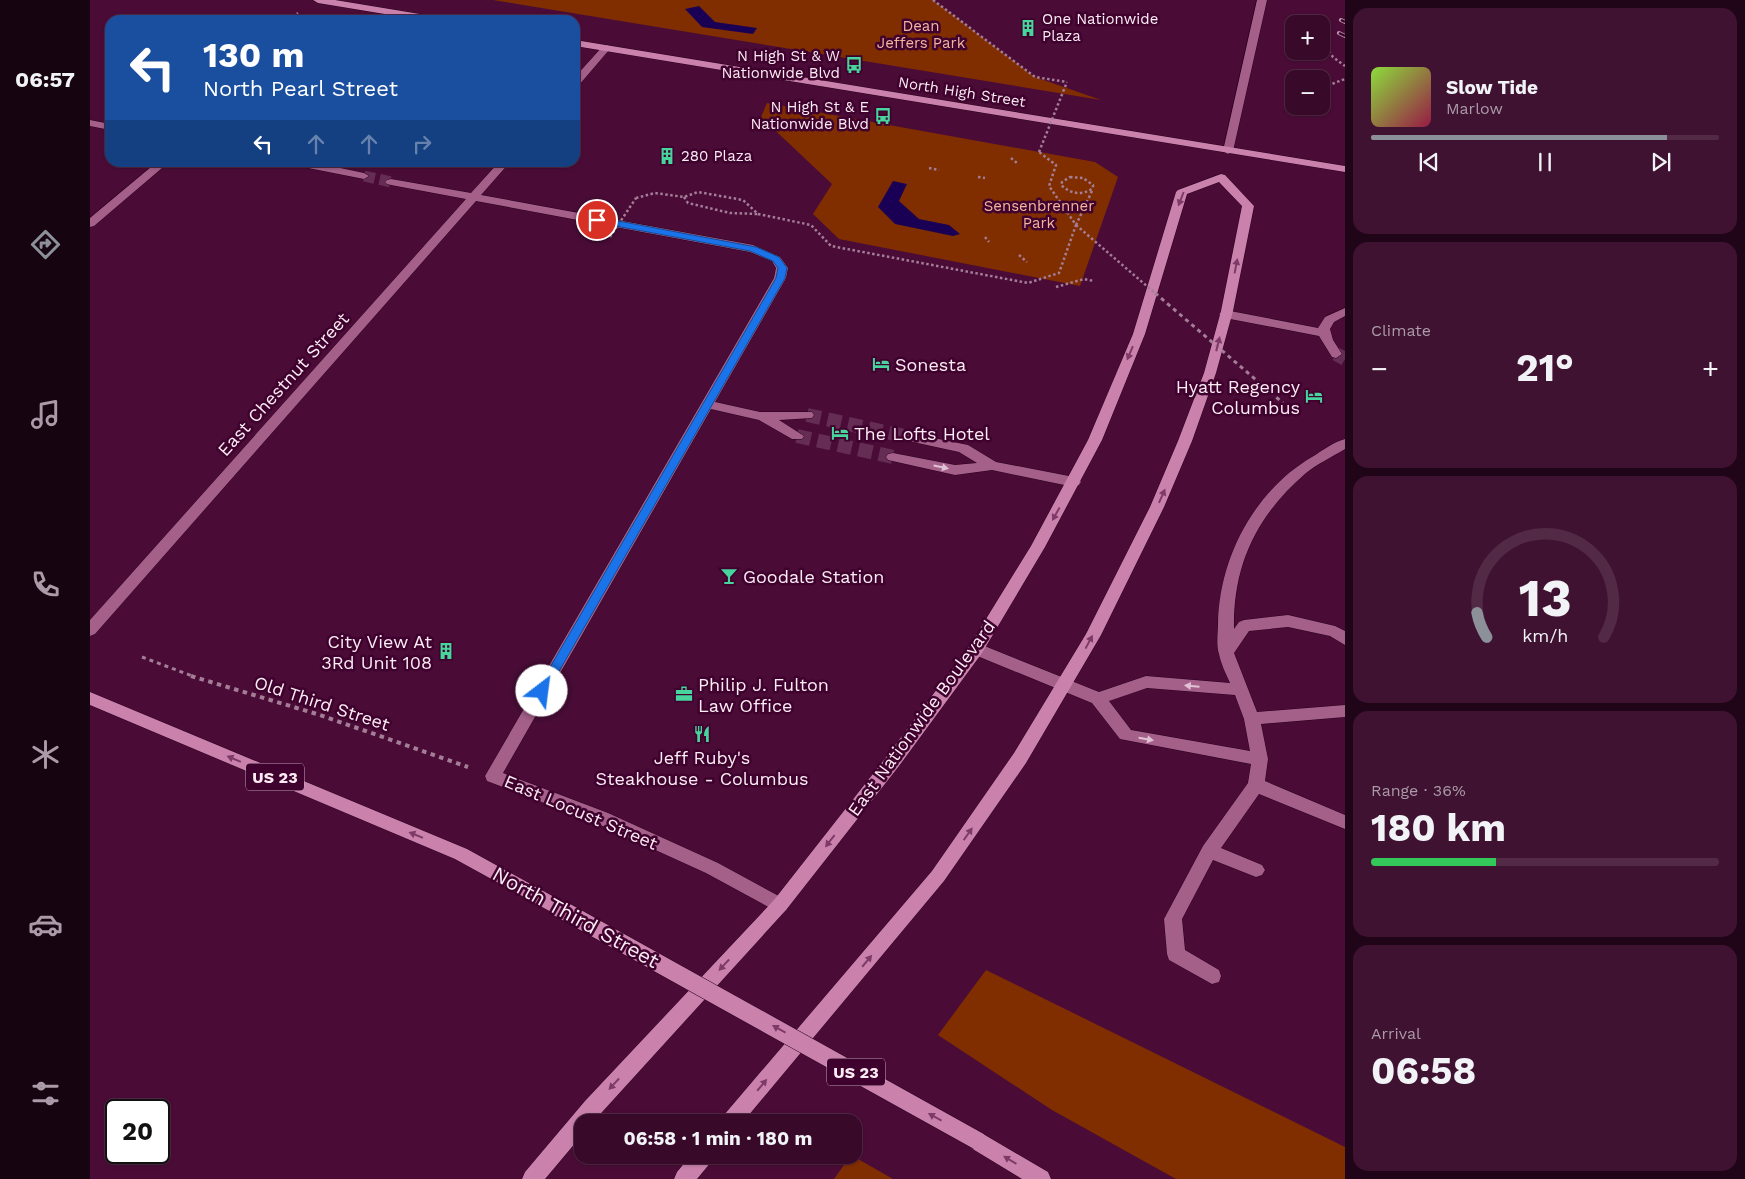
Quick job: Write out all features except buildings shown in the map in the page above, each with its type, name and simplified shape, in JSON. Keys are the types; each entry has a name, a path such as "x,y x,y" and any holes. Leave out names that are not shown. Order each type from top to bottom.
{"main road":[{"path":"318,0 408,15"},
{"name":"North High Street","path":"580,44 1224,164 1345,170"},
{"path":"738,1114 937,879 1002,785 1066,685 1132,562 1176,464 1211,371 1225,314 1248,206 1224,164"},
{"name":"East Nationwide Boulevard","path":"540,1176 592,1108 780,905 893,761 976,649 1038,548 1095,440 1138,334 1182,192 1224,164"},
{"name":"North Third Street","path":"90,698 462,854 734,1004 978,1141 1041,1179"},
{"path":"684,1179 696,1164"}],"street":[{"path":"1224,164 1262,0"},
{"path":"580,77 606,48"},
{"path":"90,123 105,126"},
{"path":"90,224 158,167"},
{"path":"318,167 364,176"},
{"name":"East Chestnut Street","path":"90,630 501,167"},
{"path":"391,182 597,220 587,233"},
{"name":"East Locust Street","path":"597,220 753,249 776,259 782,268 780,278 493,776 602,818 712,868 780,905"},
{"path":"1336,354 1327,344 1323,333 1326,323 1330,319 1345,312"},
{"path":"1225,314 1323,333"},
{"path":"708,404 760,416 807,415"},
{"path":"760,416 797,436"},
{"path":"909,437 963,448 992,466"},
{"path":"1212,976 1176,954 1173,919 1209,851 1256,785 1260,759 1252,719 1226,653 1226,607 1231,577 1243,541 1263,511 1302,469 1345,443"},
{"path":"893,457 955,470 992,466 1074,482"},
{"path":"1226,653 1244,626 1288,621 1335,632 1345,639"},
{"path":"976,649 1098,699 1126,735 1260,759"},
{"path":"1098,699 1146,682 1241,690"},
{"path":"1252,719 1345,711"},
{"path":"1256,785 1345,822"},
{"path":"1209,851 1256,870"}],"path":[{"path":"933,0 1035,77 1067,82 1039,152 1056,165 1049,186 1076,225 1283,403"},
{"path":"1330,53 1345,66"},
{"path":"1330,85 1345,79"},
{"path":"1011,158 1017,163"},
{"path":"929,168 939,170"},
{"path":"1079,172 1080,177"},
{"path":"978,177 984,178"},
{"path":"1080,177 1089,180 1093,188 1087,192 1077,193 1067,190 1061,185 1066,178 1080,177"},
{"path":"684,197 688,203 730,213 758,214 811,225 831,246 1028,283 1059,273 1076,225 1093,188"},
{"path":"610,237 636,198 655,193 684,197 698,192 743,200 758,214"},
{"path":"985,237 989,242"},
{"path":"1019,255 1027,262"},
{"path":"1056,287 1084,279 1094,281"},
{"name":"Old Third Street","path":"142,657 187,675 320,715 493,776"}],"green space":[{"name":"Dean Jeffers Park","path":"493,0 933,0 1035,77 1101,100"},
{"name":"Sensenbrenner Park","path":"767,103 1095,162 1118,177 1080,286 839,239 813,214 832,184 761,117"},
{"path":"986,970 1345,1147 1345,1179 1176,1179 1052,1110 938,1035"},
{"path":"862,1161 893,1179 834,1179 845,1164 862,1164"}],"shaded area":[{"path":"699,6 715,22 757,28 753,34 702,27 685,9"},
{"path":"893,181 907,184 899,201 919,219 949,225 960,234 953,236 895,224 878,207"}],"tunnel":[{"path":"364,176 391,182"},
{"path":"1336,354 1345,359"},
{"path":"807,415 909,437"},
{"path":"797,436 893,457"}],"railway":[{"path":"1341,20 1345,22"},
{"path":"1339,33 1345,36"}],"place":[{"name":"One Nationwide Plaza","path":"1028,28"},
{"name":"N High St & W Nationwide Blvd","path":"854,65"},
{"name":"N High St & E Nationwide Blvd","path":"883,116"},
{"name":"280 Plaza","path":"667,156"},
{"name":"Sonesta","path":"881,364"},
{"name":"Hyatt Regency Columbus","path":"1314,396"},
{"name":"The Lofts Hotel","path":"840,433"},
{"name":"Goodale Station","path":"729,576"},
{"name":"City View At 3Rd Unit 108","path":"446,651"},
{"name":"Philip J. Fulton Law Office","path":"684,694"},
{"name":"Jeff Ruby's Steakhouse - Columbus","path":"702,734"}],"route":[{"path":"542,691 780,278 782,268 776,259 753,249 597,220"}]}
